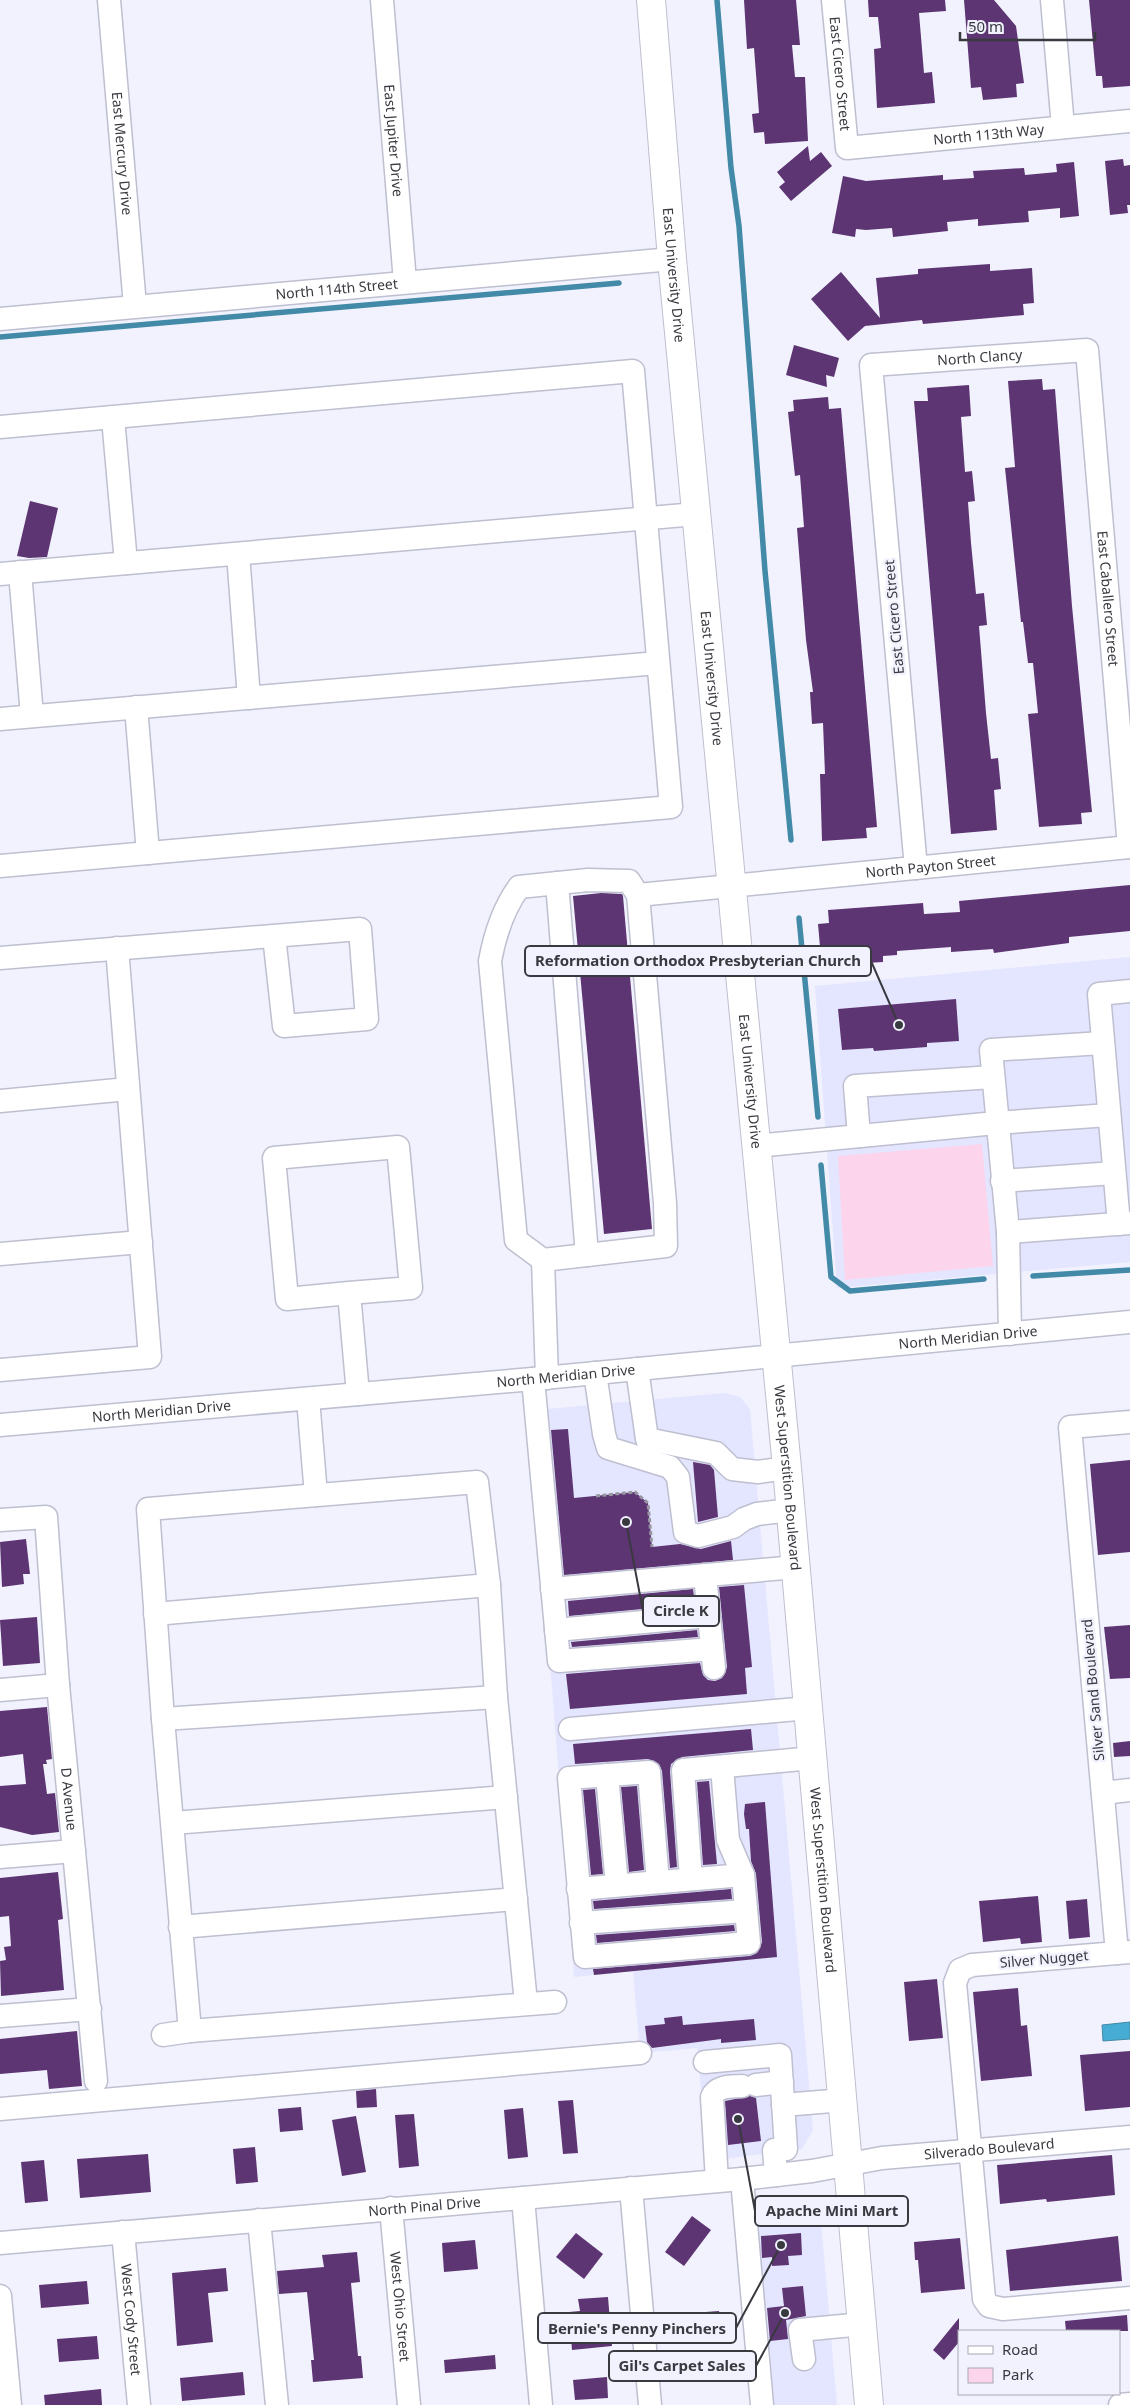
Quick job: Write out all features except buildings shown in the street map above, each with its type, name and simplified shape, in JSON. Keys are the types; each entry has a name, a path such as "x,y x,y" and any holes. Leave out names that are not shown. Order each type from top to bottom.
{"main road":[{"name":"East University Drive","path":"651,0 672,259 776,1356"},
{"name":"West Superstition Boulevard","path":"776,1356 844,2100 869,2405"}],"street":[{"name":"East Mercury Drive","path":"109,0 135,306"},
{"name":"East Jupiter Drive","path":"382,0 405,282"},
{"name":"East Cicero Street","path":"834,0 847,148"},
{"path":"1052,0 1063,128"},
{"name":"North 113th Way","path":"847,148 1130,121"},
{"name":"North 114th Street","path":"0,319 672,259"},
{"name":"North Clancy","path":"872,365 1087,350"},
{"name":"East Caballero Street","path":"1087,350 1130,847"},
{"name":"East Cicero Street","path":"872,365 916,868"},
{"path":"0,427 633,371 671,807 0,866"},
{"path":"112,418 126,563"},
{"path":"32,716 10,573 696,514"},
{"path":"238,554 249,698"},
{"path":"0,719 658,663"},
{"path":"136,707 148,853"},
{"name":"North Payton Street","path":"638,895 1130,847"},
{"path":"588,880 629,881 638,895 666,1203 666,1246 543,1260 516,1240 490,961 494,940 507,904 519,887 588,880"},
{"path":"557,883 587,1255"},
{"path":"0,958 360,929 367,1020 284,1026 274,936"},
{"path":"0,1370 150,1357 117,948"},
{"path":"1008,1232 1124,1223 1114,1173 1099,994 1130,990"},
{"path":"1010,1334 1008,1232 990,1050 1102,1043"},
{"path":"859,1136 855,1086 993,1077"},
{"path":"0,1101 128,1089"},
{"path":"756,1146 996,1123 1110,1115"},
{"path":"398,1147 411,1288 348,1294 287,1299 274,1158 398,1147"},
{"path":"1002,1181 1114,1173"},
{"path":"0,1254 140,1242"},
{"path":"543,1260 540,1379 552,1589 559,1661 713,1658 705,1575"},
{"path":"348,1294 358,1394"},
{"name":"North Meridian Drive","path":"0,1425 540,1379 1130,1322"},
{"path":"637,1369 647,1438 716,1453 732,1468 758,1472 787,1468"},
{"path":"595,1373 604,1434 608,1448 670,1467 678,1477 685,1532 698,1536 732,1528 744,1519 757,1514 791,1510"},
{"path":"308,1399 316,1495"},
{"name":"Silver Sand Boulevard","path":"1123,1952 1103,1793 1070,1427 1130,1422"},
{"path":"190,2031 163,1719 148,1509 316,1495 477,1482 526,2003"},
{"name":"D Avenue","path":"0,1520 46,1517 58,1685 96,2081"},
{"path":"552,1589 796,1567"},
{"path":"155,1614 488,1585"},
{"path":"556,1630 709,1616"},
{"path":"0,1690 58,1685"},
{"path":"163,1719 496,1698"},
{"path":"570,1729 809,1708"},
{"path":"691,1879 683,1770 813,1758"},
{"path":"658,1882 649,1772 569,1778 585,1957 749,1943 743,1875 728,1840 722,1767"},
{"path":"606,1775 616,1886"},
{"path":"1103,1793 1130,1790"},
{"path":"173,1823 506,1797"},
{"path":"0,1857 74,1851"},
{"path":"578,1888 743,1875"},
{"path":"180,1927 516,1898"},
{"path":"582,1924 746,1911"},
{"name":"Silver Nugget","path":"970,2151 955,1983 960,1970 972,1965 1123,1952"},
{"path":"163,2035 190,2031 554,2002"},
{"path":"0,2016 90,2008"},
{"path":"0,2109 640,2053"},
{"path":"705,2062 780,2055 786,2149 774,2150 776,2175"},
{"path":"717,2181 712,2097 716,2090 782,2082"},
{"path":"783,2105 844,2100"},
{"name":"Silverado Boulevard","path":"849,2164 882,2158 1130,2137"},
{"path":"970,2151 982,2290 984,2299 989,2306 1003,2309 1130,2298"},
{"name":"North Pinal Drive","path":"0,2243 717,2181 776,2175 849,2164"},
{"path":"742,2178 762,2405"},
{"path":"631,2188 650,2405"},
{"path":"522,2198 541,2405"},
{"name":"West Ohio Street","path":"391,2208 409,2405"},
{"path":"259,2220 277,2405"},
{"name":"West Cody Street","path":"123,2232 139,2405"},
{"path":"0,2296 10,2405"},
{"path":"804,2359 800,2330 862,2324"},
{"path":"1120,2405 1130,2404"}],"path":[{"path":"596,1496 635,1492 648,1503 652,1547"}],"shaded area":[{"path":"1130,957 1130,1262 837,1288 815,986"},
{"path":"725,1393 740,1397 750,1409 813,2130 802,2149 708,2161 697,2048 640,2053 633,1971 574,1977 552,1687 525,1411"},
{"path":"804,2195 820,2210 837,2405 769,2405 751,2201"}],"green space":[{"path":"982,1144 993,1266 845,1280 838,1156"}],"water":[{"path":"1130,2022 1130,2039 1103,2041 1102,2025"}],"waterway":[{"path":"717,0 731,168 739,226 765,571 791,840"},
{"path":"0,337 619,283"},
{"path":"799,918 818,1117"},
{"path":"821,1165 831,1277 850,1291 984,1279"},
{"path":"1033,1276 1130,1270"}],"place":[{"name":"Reformation Orthodox Presbyterian Church","path":"899,1025"},
{"name":"Circle K","path":"626,1522"},
{"name":"Apache Mini Mart","path":"738,2119"},
{"name":"Bernie's Penny Pinchers","path":"781,2245"},
{"name":"Gil's Carpet Sales","path":"785,2313"}]}
